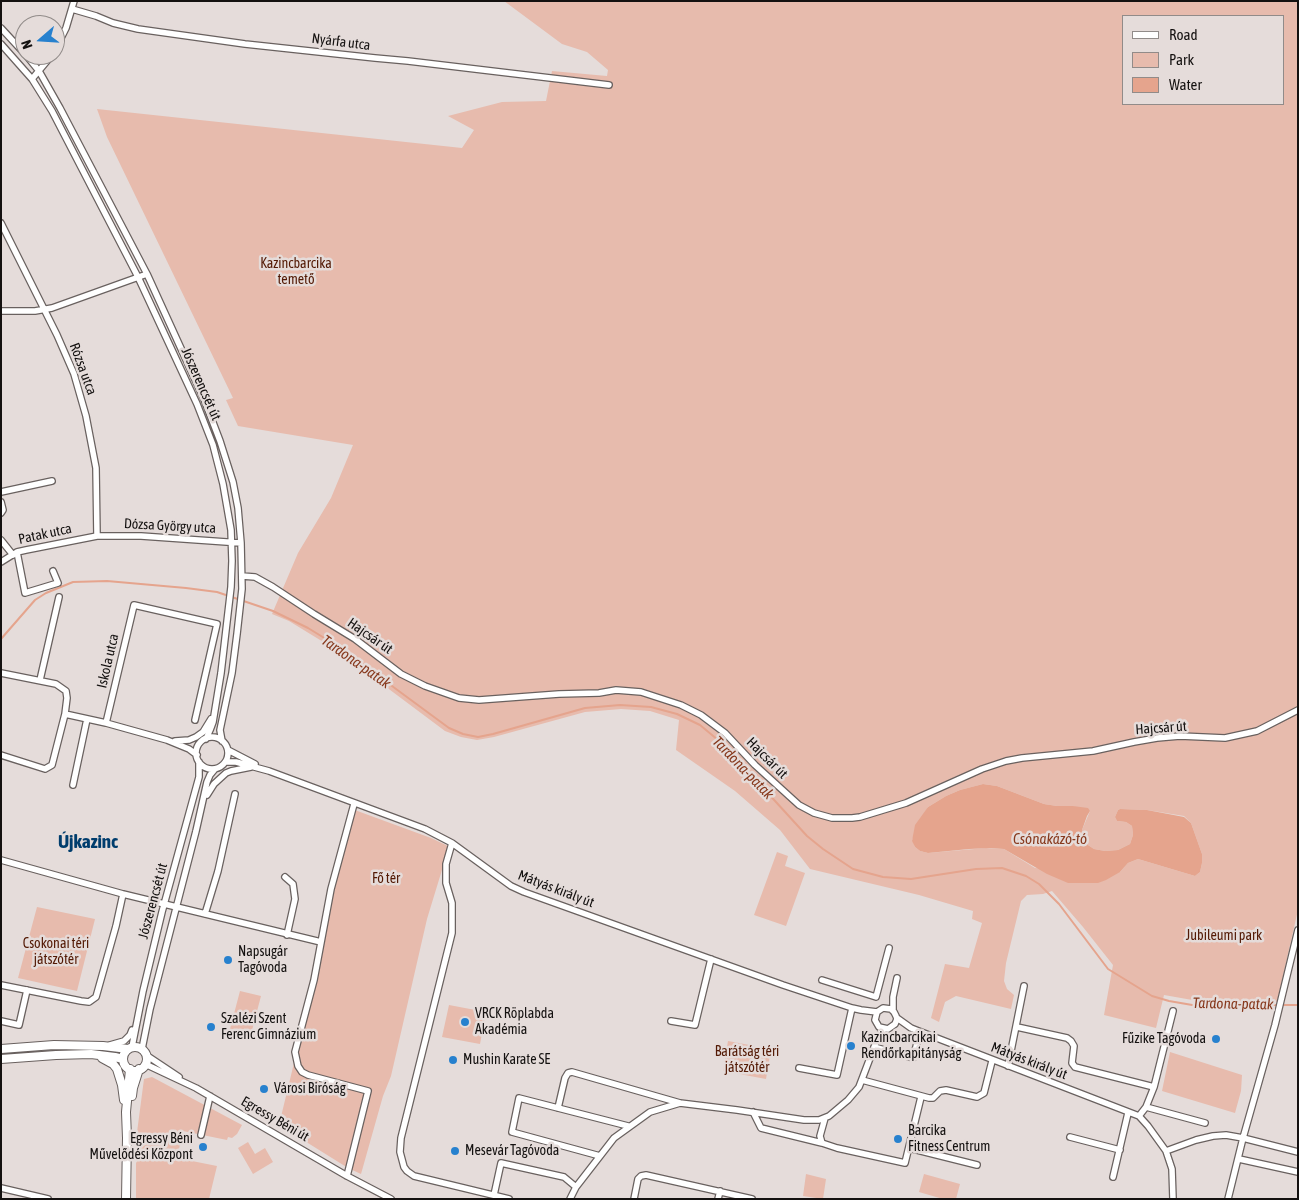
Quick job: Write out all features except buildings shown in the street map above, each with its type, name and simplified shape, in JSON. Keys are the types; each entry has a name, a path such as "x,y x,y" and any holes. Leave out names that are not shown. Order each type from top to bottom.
{"street":[{"path":"65,27 74,1"},
{"name":"Nyárfa utca","path":"72,9 96,16 113,24 146,30 609,86"},
{"name":"Jószerencsét út","path":"1,28 15,44"},
{"name":"Jószerencsét út","path":"1,44 32,79 52,111 138,277 197,404 213,445 223,484 231,530 231,587 216,703 210,730 204,740"},
{"name":"Jószerencsét út","path":"34,65 60,108 147,274 204,399 220,441 236,493 241,543 242,589 232,673 220,730 222,741"},
{"path":"32,79 44,65"},
{"name":"Rózsa utca","path":"1,223 57,335 74,374 86,416 96,474 97,536"},
{"path":"1,311 35,311 52,308 147,274"},
{"path":"1,492 52,481"},
{"path":"1,502 3,510 1,513"},
{"name":"Dózsa György utca","path":"97,536 141,536 241,543"},
{"name":"Patak utca","path":"1,562 15,553 97,536"},
{"path":"1,540 15,553 25,593 58,583 53,571"},
{"name":"Hajcsár út","path":"242,576 255,577 273,587 355,639 400,674 425,686 459,698 479,700 623,691 646,693 692,710 725,732 755,765 799,805 814,813 832,818 860,817 906,804 982,769 1006,761 1093,751 1157,738 1180,736 1230,737 1257,731 1298,710"},
{"path":"40,680 60,597"},
{"name":"Iskola utca","path":"106,723 134,605 217,624 195,720"},
{"path":"1,674 56,684 66,691 67,698 65,714 52,765 45,768 1,755"},
{"path":"182,742 193,739 203,732 211,719 216,703"},
{"path":"65,714 167,740 184,746 197,755"},
{"path":"73,785 87,719"},
{"path":"167,740 182,742 214,737 222,741 228,750 269,771"},
{"path":"204,740 197,748 197,755 199,762 206,768 215,769 220,767 226,762 228,750"},
{"name":"Jószerencsét út","path":"130,1048 164,904 199,777 199,762"},
{"name":"Mátyás király út","path":"226,762 236,762 269,771 425,829 452,843 511,886 785,986 852,1008 877,1012"},
{"path":"203,804 209,790 218,779 231,771 253,766"},
{"name":"Jószerencsét út","path":"144,1052 150,1009 210,775 215,769"},
{"path":"205,914 218,871 235,794"},
{"path":"347,1176 368,1091 302,1072 298,1066 295,1052 314,980 331,888 354,804"},
{"path":"452,843 446,864 446,883 452,903 452,933 401,1138 400,1152 404,1167 414,1176 508,1199"},
{"path":"1,860 123,894 321,942"},
{"path":"285,877 293,884 295,900 287,935"},
{"path":"1,985 89,1002 96,997 123,894"},
{"path":"1228,1199 1298,930"},
{"path":"822,980 876,997 889,948"},
{"path":"671,1021 695,1025 711,958"},
{"path":"879,1025 888,1029 895,1023 893,997 897,978"},
{"name":"Mátyás király út","path":"1024,986 1017,1027 1067,1038 1074,1046 1072,1063 1075,1067 1154,1087"},
{"path":"1,1021 19,1026 27,990"},
{"path":"558,1108 565,1078 568,1073 572,1072 680,1103 805,1121 825,1118 836,1111 856,1091 878,1037 877,1012 884,1008 893,997"},
{"path":"798,1068 837,1075 852,1008"},
{"path":"884,1008 893,1011"},
{"name":"Mátyás király út","path":"861,1010 879,1025"},
{"path":"1173,1011 1154,1087 1146,1107 1139,1116 1166,1151 1172,1169 1173,1199"},
{"path":"103,1046 124,1041 130,1035 137,1019"},
{"name":"Mátyás király út","path":"895,1023 1139,1116"},
{"path":"1008,1066 1017,1027"},
{"path":"874,1047 914,1058 920,1032"},
{"path":"1,1049 54,1045 135,1047 196,1088"},
{"path":"130,1048 125,1052 124,1064 130,1069 142,1067"},
{"path":"127,1138 133,1088 142,1067 144,1052"},
{"path":"1,1059 91,1054 123,1059"},
{"path":"91,1054 106,1059 113,1064 117,1069 122,1085 127,1138 126,1199"},
{"path":"862,1080 933,1098 940,1091 946,1090 977,1098 984,1093 992,1060"},
{"name":"Egressy Béni út","path":"142,1067 196,1088 347,1176 392,1199"},
{"path":"126,1112 130,1069"},
{"path":"201,1135 210,1096"},
{"path":"753,1112 761,1128 905,1163 921,1096"},
{"path":"600,1156 512,1132 519,1098 628,1126"},
{"path":"570,1199 576,1187 614,1138 628,1126 650,1112 680,1103"},
{"path":"1146,1107 1205,1123"},
{"path":"1113,1178 1128,1113"},
{"path":"822,1143 820,1136 825,1118"},
{"path":"1166,1151 1196,1140 1226,1135 1298,1152"},
{"path":"1070,1137 1120,1150"},
{"path":"908,1148 977,1165"},
{"path":"1238,1159 1298,1172"},
{"path":"494,1195 501,1163 564,1177 576,1187"},
{"path":"634,1199 638,1179 646,1175 752,1199"},
{"path":"1,1188 30,1197 48,1199"},
{"path":"718,1199 720,1191"}],"green space":[{"path":"504,1 1298,1 1298,910 1277,1002 1198,1001 1164,995 1156,1028 1104,1015 1113,965 1052,891 1043,894 1027,895 1021,901 1006,963 1004,981 1007,989 1014,995 1011,1009 956,996 945,1002 939,1022 931,1018 945,964 969,968 982,923 972,919 973,911 919,895 810,869 780,830 735,791 676,750 679,720 650,711 621,709 585,712 477,740 461,737 445,731 338,651 289,621 272,614 298,553 331,498 353,445 238,426 226,400 233,398 107,137 97,109 462,148 474,130 448,116 502,102 546,101 552,71 607,76 608,70 587,52 562,44","holes":["983,784 997,786 1044,804 1071,806 1090,811 1082,830 1084,837 1088,845 1094,849 1105,851 1118,850 1130,844 1133,835 1132,826 1126,822 1117,821 1115,817 1120,809 1147,810 1184,816 1191,823 1202,854 1200,872 1195,876 1138,859 1128,863 1120,872 1035,868 1004,849 986,848 928,853 920,851 915,847 912,840 928,807 960,790"]},
{"name":"Fő tér","path":"352,809 431,838 450,847 427,919 391,1076 383,1096 361,1174 348,1168 279,1125 314,980 331,889"},
{"path":"777,852 788,856 785,866 805,873 786,926 754,915"},
{"name":"Csokonai téri játszótér","path":"37,907 95,919 77,991 18,978"},
{"path":"240,991 261,996 251,1034 230,1029"},
{"name":"VRCK Röplabda Akadémia","path":"449,1005 486,1012 480,1044 442,1037"},
{"name":"Barátság téri játszótér","path":"728,1041 771,1049 766,1079 723,1071"},
{"path":"1170,1052 1242,1075 1241,1091 1235,1113 1162,1091"},
{"path":"152,1077 242,1125 237,1134 232,1138 228,1137 227,1140 183,1131 177,1158 217,1166 209,1199 136,1199 136,1163 141,1155 141,1146 136,1140 144,1079"},
{"path":"248,1142 255,1154 265,1148 273,1162 253,1174 238,1148"},
{"path":"806,1174 826,1179 823,1199 803,1196"},
{"path":"924,1174 960,1184 956,1199 943,1199 919,1192"}],"water":[{"name":"Csónakázó-tó","path":"983,784 997,786 1044,804 1088,808 1090,811 1082,830 1084,837 1088,845 1094,849 1105,851 1118,850 1130,844 1133,835 1132,826 1126,822 1117,821 1115,817 1120,809 1147,810 1184,817 1191,823 1202,854 1200,872 1195,876 1138,859 1128,863 1120,872 1098,883 1068,883 1047,874 1004,849 969,849 928,853 920,851 915,847 912,841 915,825 928,807 960,790"}],"waterway":[{"name":"Tardona-patak","path":"1,639 35,600 46,593 73,582 107,581 186,588 217,592 273,611 308,628 339,647 449,728 463,734 478,737 493,734 585,708 620,705 651,707 677,714 700,725 724,745 807,836 853,869 883,877 911,879 976,869 1002,868 1026,876 1039,884 1059,904 1108,969 1152,996 1198,1006 1278,1005"},
{"name":"Tardona-patak","path":"1283,1005 1298,1005"}],"place":[{"name":"Napsugár Tagóvoda","path":"228,960"},
{"name":"VRCK Röplabda Akadémia","path":"465,1022"},
{"name":"Szalézi Szent Ferenc Gimnázium","path":"211,1027"},
{"name":"Fűzike Tagóvoda","path":"1216,1039"},
{"name":"Kazincbarcikai Rendőrkapitányság","path":"851,1046"},
{"name":"Mushin Karate SE","path":"453,1060"},
{"name":"Városi Biróság","path":"264,1089"},
{"name":"Barcika Fitness Centrum","path":"898,1139"},
{"name":"Egressy Béni Művelődési Központ","path":"203,1147"},
{"name":"Mesevár Tagóvoda","path":"455,1151"}],"district":[{"name":"Újkazinc","path":"88,842"}],"park label":[{"name":"Kazincbarcika temető","path":"296,272"},
{"name":"Jubileumi park","path":"1224,936"}]}
